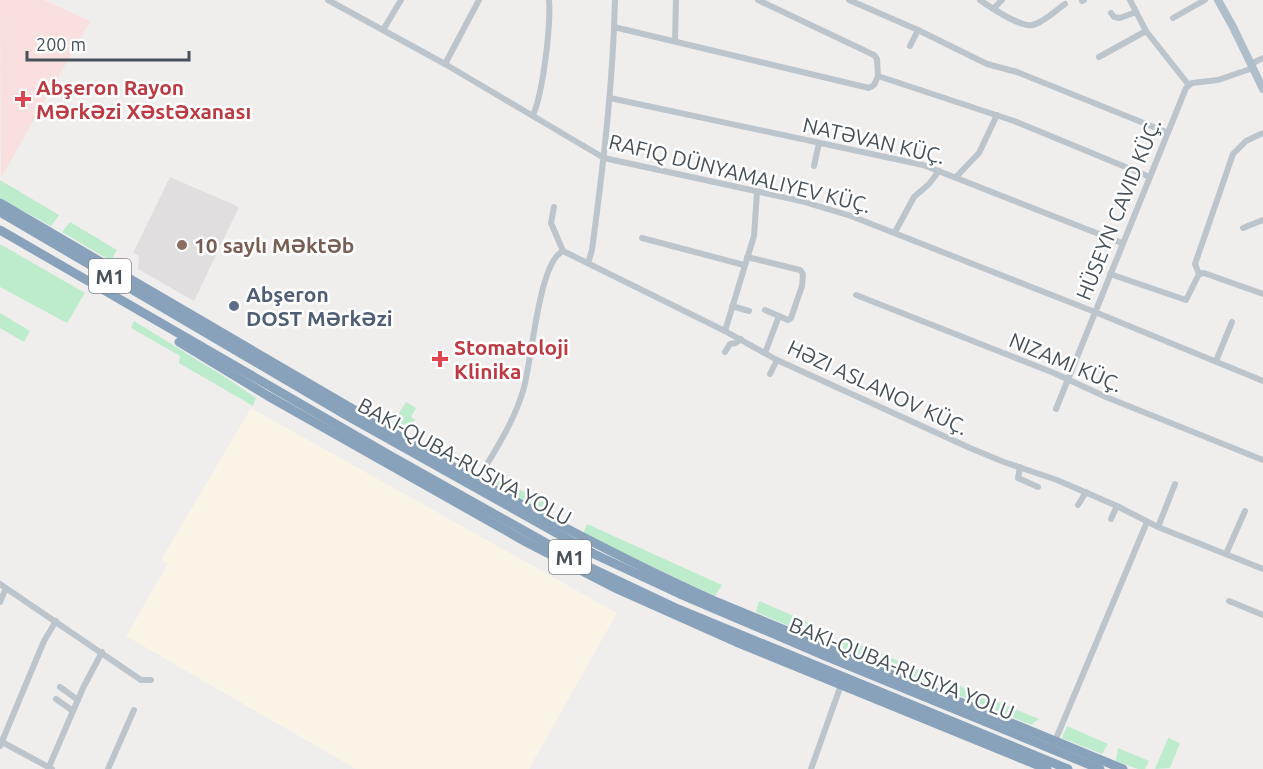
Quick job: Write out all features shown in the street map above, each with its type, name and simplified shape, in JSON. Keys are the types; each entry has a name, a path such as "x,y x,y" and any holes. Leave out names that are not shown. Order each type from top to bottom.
{"highway":[{"path":"0,203 477,481 659,576 1123,769"},
{"name":"M1","path":"0,212 346,415 594,554 680,594 823,655 1100,769"},
{"name":"M1","path":"0,231 587,566 678,609 1068,769"},
{"path":"139,312 179,342 268,396 526,543 636,598 736,642 1047,769"}],"main road":[{"path":"1220,1 1263,88"}],"street":[{"path":"328,0 445,64 604,158 830,209 895,232 1263,381"},
{"path":"342,7 346,0"},
{"path":"383,30 400,0"},
{"path":"445,64 479,0"},
{"path":"533,116 539,100 549,22 549,0"},
{"path":"588,262 592,250 604,158 610,98 615,0"},
{"path":"675,40 676,0"},
{"path":"614,27 869,88 874,85 878,76 877,59 874,55 758,0"},
{"path":"849,0 918,30 987,64 1017,72 1166,132"},
{"path":"980,0 993,9 1032,25 1065,4"},
{"path":"993,9 1002,0"},
{"path":"1130,0 1146,32 1188,84 1218,80 1252,66 1263,58"},
{"path":"1173,18 1205,0"},
{"path":"1111,13 1114,17 1120,18 1136,12"},
{"path":"910,46 918,30"},
{"path":"1099,57 1146,32"},
{"path":"878,76 997,115 1150,177"},
{"name":"HÜSEYN CAVID KÜÇ.","path":"1056,409 1166,132 1188,84"},
{"name":"NATƏVAN KÜÇ.","path":"610,98 903,160 956,177 1122,243"},
{"path":"956,177 979,153 997,115"},
{"path":"1110,274 1186,300 1199,274 1195,264 1233,154 1246,141 1263,133"},
{"path":"814,166 819,143"},
{"path":"895,232 914,197 929,184 939,171"},
{"path":"725,331 755,230 757,192"},
{"path":"477,481 516,411 529,372 542,291 551,264 556,255 563,251 551,223 554,207"},
{"path":"1243,228 1263,220"},
{"path":"642,238 744,265"},
{"name":"HƏZI ASLANOV KÜÇ.","path":"563,251 741,339 777,360 970,448 1086,492 1158,527 1263,568"},
{"path":"747,257 800,270 803,274 802,286 791,318 788,320 765,310"},
{"path":"1199,274 1207,274 1263,294"},
{"name":"NIZAMI KÜÇ.","path":"856,295 1069,379 1106,397 1263,460"},
{"path":"732,306 749,311"},
{"path":"765,352 779,316"},
{"path":"1216,361 1232,322"},
{"path":"724,352 730,344 741,339"},
{"path":"770,374 777,360"},
{"path":"1020,467 1018,478 1038,487"},
{"path":"1158,527 1175,484"},
{"path":"1078,505 1086,492"},
{"path":"1111,519 1117,506"},
{"path":"1226,554 1245,511"},
{"path":"1055,741 1147,522"},
{"path":"0,602 3,586 141,680 151,680"},
{"path":"1229,601 1263,615"},
{"path":"56,621 44,641 1,744 50,768 73,711 102,652"},
{"path":"811,769 841,685"},
{"path":"60,687 78,700"},
{"path":"56,699 73,711"},
{"path":"108,769 134,710"}],"shaded area":[{"name":"Abşeron Rayon Mərkəzi Xəstəxanası","path":"0,0 44,0 90,21 1,178"},
{"name":"10 saylı Məktəb","path":"170,177 239,207 194,301 138,269 139,256 133,253"},
{"path":"251,408 617,613 529,769 356,769 126,636 168,564 161,560"}],"green space":[{"path":"0,180 59,215 51,226 0,198"},
{"path":"70,222 117,250 111,261 62,232"},
{"path":"0,244 85,293 67,323 0,287"},
{"path":"0,313 30,331 24,342 0,328"},
{"path":"134,321 256,398 253,406 179,363 180,356 131,328"},
{"path":"406,402 416,408 411,417 415,420 411,427 404,424 399,431 391,426"},
{"path":"486,471 547,504 543,512 482,479"},
{"path":"587,524 722,585 715,596 583,534"},
{"path":"759,601 808,622 803,632 756,612"},
{"path":"842,637 934,676 930,684 840,648"},
{"path":"941,678 1039,719 1031,725 938,687"},
{"path":"1067,726 1108,744 1102,754 1062,738"},
{"path":"1168,738 1180,743 1170,768 1155,769"},
{"path":"1118,748 1149,761 1145,769 1138,769 1116,761"}],"place":[{"name":"Abşeron Rayon Mərkəzi Xəstəxanası","path":"23,99"},
{"name":"10 saylı Məktəb","path":"182,245"},
{"name":"Abşeron DOST Mərkəzi","path":"234,306"},
{"name":"Stomatoloji Klinika","path":"440,359"}]}
